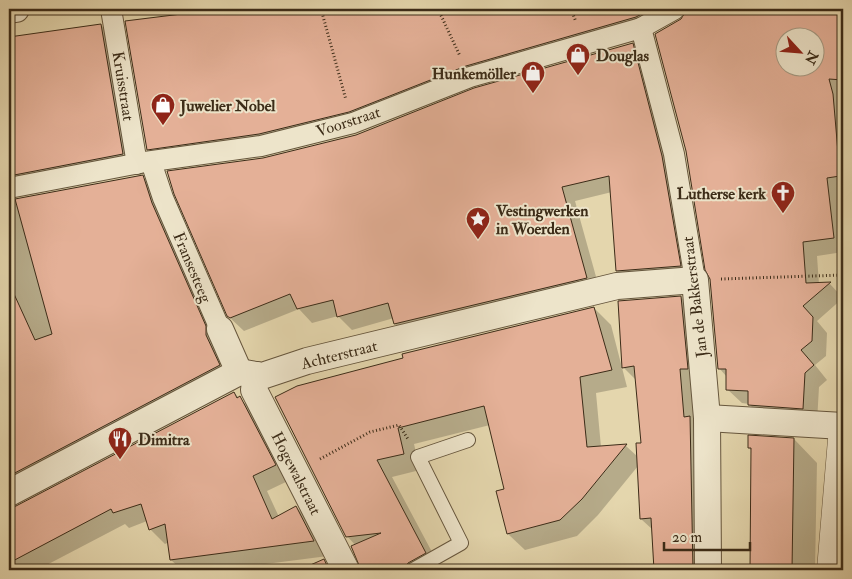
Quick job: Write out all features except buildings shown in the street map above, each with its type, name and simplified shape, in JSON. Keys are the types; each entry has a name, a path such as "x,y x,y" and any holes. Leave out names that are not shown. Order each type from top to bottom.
{"street":[{"path":"9,10 16,9"},
{"name":"Kruisstraat","path":"112,9 144,163"},
{"name":"Voorstraat","path":"9,188 144,163 261,146 353,123 470,77 641,28 675,9"},
{"name":"Jan de Bakkerstraat","path":"641,28 674,154 695,280 707,418 708,570"},
{"name":"Fransesteeg","path":"144,163 163,198 220,330 248,374"},
{"name":"Achterstraat","path":"9,493 248,374 262,376 307,361 617,286 695,280"},
{"name":"Hogewalstraat","path":"248,374 254,390 346,570"},
{"path":"707,418 843,427 831,570"}],"lane":[{"path":"413,570 461,543 418,457 468,440"}],"path":[{"path":"321,9 353,123"},
{"path":"438,9 470,77"},
{"path":"695,280 843,275"},
{"path":"297,471 370,432 399,424 418,457"}],"place":[{"name":"Douglas","path":"578,76"},
{"name":"Hunkemöller","path":"533,94"},
{"name":"Juwelier Nobel","path":"163,126"},
{"name":"Lutherse kerk","path":"783,214"},
{"name":"Vestingwerken in Woerden","path":"478,240"},
{"name":"Dimitra","path":"120,460"}]}
